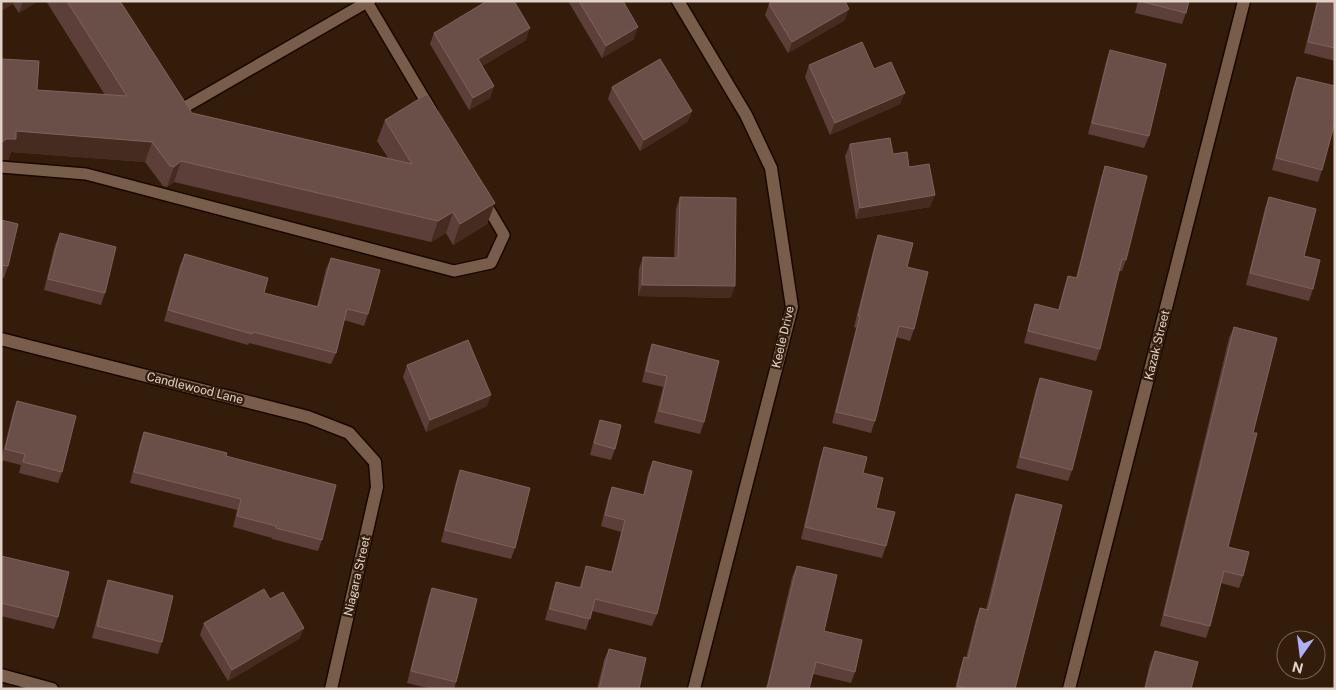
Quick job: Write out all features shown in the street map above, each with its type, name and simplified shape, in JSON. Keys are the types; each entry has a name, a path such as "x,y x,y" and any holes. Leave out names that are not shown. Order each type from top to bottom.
{"street":[{"name":"Keele Drive","path":"678,1 746,116 770,168 792,307 694,689"},
{"name":"Kazak Street","path":"1069,689 1244,1"},
{"name":"Candlewood Lane","path":"1,339 308,417 350,433 375,462"},
{"name":"Niagara Street","path":"331,689 377,487 375,462"},
{"path":"1,675 52,689"}],"lane":[{"path":"168,96 178,111 368,2 438,123"},
{"path":"1,167 86,174 454,272 491,263 504,235 479,192"}],"building":[{"path":"67,1 120,1 192,113 412,164 385,120 427,94 495,203 460,224 453,212 438,221 181,161 174,167 170,166 152,142 16,131 16,139 6,139 1,143 1,59 39,61 37,90 127,96"},
{"path":"487,1 514,1 530,28 478,59 494,86 473,98 434,33"},
{"path":"579,1 623,1 638,27 606,46"},
{"path":"773,1 845,1 849,9 792,42 769,4"},
{"path":"1140,1 1189,1 1186,13"},
{"path":"1318,1 1335,1 1335,48 1308,42"},
{"path":"862,42 874,69 891,62 905,93 835,123 809,65"},
{"path":"1110,50 1166,64 1149,136 1092,123"},
{"path":"660,59 692,111 644,140 612,87"},
{"path":"1297,77 1335,86 1335,122 1322,170 1276,158"},
{"path":"890,138 893,154 907,152 909,167 929,164 935,195 860,208 850,144"},
{"path":"1105,166 1147,176 1126,260 1122,259 1100,349 1028,331 1035,304 1059,310 1068,276 1077,278"},
{"path":"680,197 736,198 735,286 642,285 643,257 678,258"},
{"path":"1269,197 1316,209 1304,256 1320,260 1313,289 1250,273"},
{"path":"1,220 18,224 8,266 1,265"},
{"path":"60,233 116,247 105,293 48,279"},
{"path":"878,235 913,243 907,267 928,272 914,329 899,326 875,421 836,412"},
{"path":"185,254 268,278 264,293 318,307 331,258 380,270 368,314 347,309 336,353 253,332 252,334 168,310"},
{"path":"1234,327 1277,338 1253,433 1257,433 1228,547 1249,552 1243,576 1224,571 1210,626 1164,615"},
{"path":"468,340 491,395 430,420 407,365"},
{"path":"652,344 719,361 704,422 659,411 667,376 646,371"},
{"path":"1040,378 1092,391 1072,470 1020,457"},
{"path":"17,401 76,416 62,472 23,462 25,454 5,449"},
{"path":"600,420 621,425 615,449 594,443"},
{"path":"144,432 227,453 226,456 336,485 322,540 237,516 241,499 134,472"},
{"path":"824,447 867,457 863,473 883,478 876,508 895,512 886,546 805,527"},
{"path":"653,461 692,471 657,614 595,599 590,619 550,609 556,582 581,588 586,566 612,572 625,520 605,515 612,487 644,495"},
{"path":"460,470 530,488 515,548 445,530"},
{"path":"1016,494 1062,505 1015,689 968,689 957,686 964,657 968,658 980,608 988,610"},
{"path":"1,556 69,572 58,617 1,603"},
{"path":"797,566 837,575 824,631 862,640 855,672 816,662 809,689 767,689"},
{"path":"108,580 173,596 162,642 97,626"},
{"path":"432,588 477,599 456,682 411,671"},
{"path":"264,589 270,599 283,592 304,628 232,670 204,623"},
{"path":"609,649 646,658 639,689 599,689"},
{"path":"1155,651 1198,662 1191,689 1145,689"}]}
